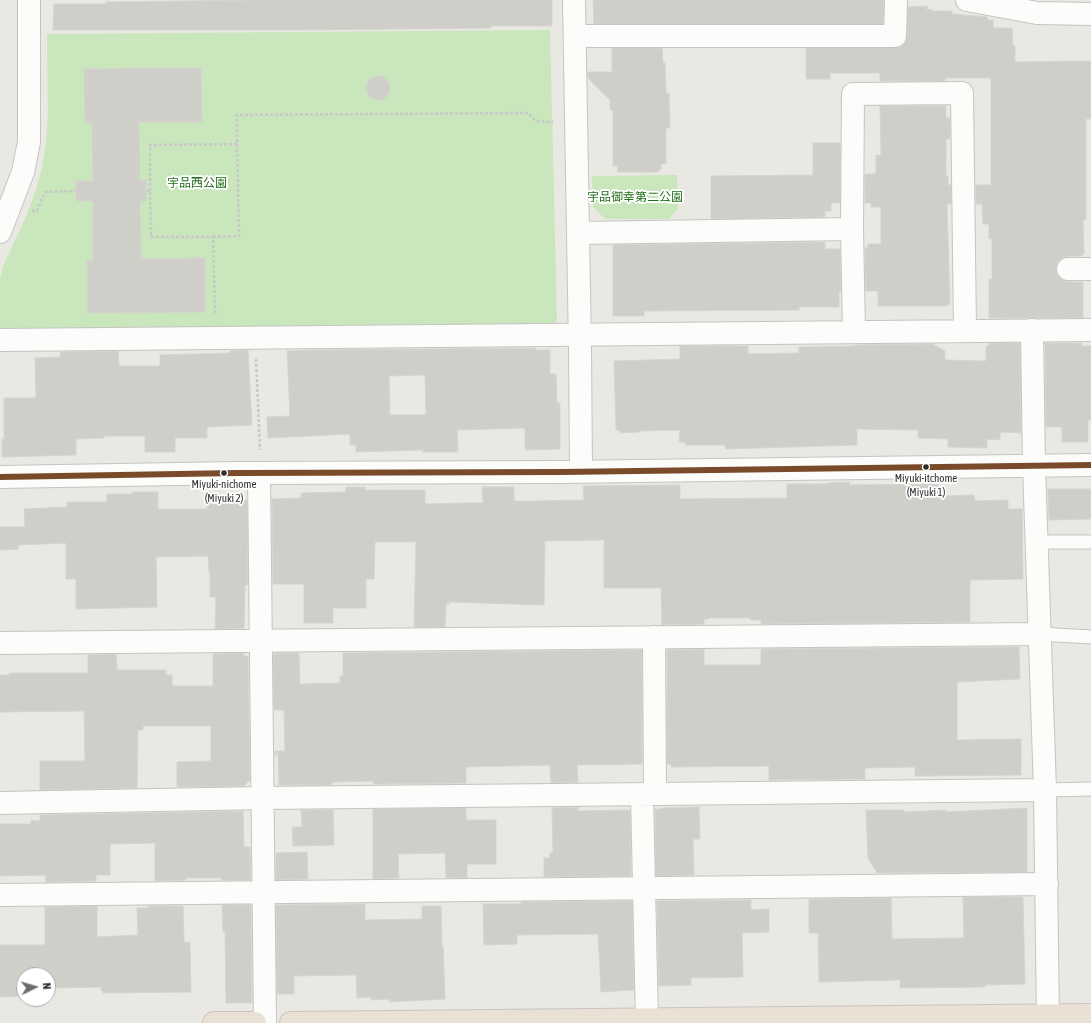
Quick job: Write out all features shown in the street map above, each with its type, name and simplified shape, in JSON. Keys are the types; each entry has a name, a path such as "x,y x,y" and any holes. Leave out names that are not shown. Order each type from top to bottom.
{"highway":[{"path":"291,1023 1048,1020 1091,1015"},
{"path":"214,1023 255,1023"}],"street":[{"path":"0,232 23,172 29,142 29,0"},
{"path":"574,0 581,471"},
{"path":"575,36 895,36 896,0"},
{"path":"966,0 1037,14 1091,14"},
{"path":"854,332 852,229 853,94 962,93 965,331"},
{"path":"578,233 852,229"},
{"path":"1068,269 1091,269"},
{"path":"1032,330 1034,466 1045,790 1048,1020"},
{"path":"0,340 580,336 1091,330"},
{"path":"0,477 260,465 581,471 1091,465"},
{"path":"260,465 263,892 266,1023"},
{"path":"0,643 1040,634"},
{"path":"647,1021 644,888 654,637"},
{"path":"0,803 262,798 1045,790"},
{"path":"0,895 1047,884"}],"lane":[{"path":"1037,542 1091,542"},
{"path":"1040,634 1091,637"},
{"path":"1045,790 1091,789"}],"path":[{"path":"238,144 150,145 151,237 239,236 238,144 237,115 528,114 536,121 556,122"},
{"path":"27,212 37,211 45,192 76,191"},
{"path":"213,237 215,317"},
{"path":"254,338 260,465"}],"green space":[{"name":"宇品西公園","path":"550,30 557,321 549,328 7,334 0,328 0,280 3,266 25,219 35,193 42,168 46,144 48,114 47,34"},
{"name":"宇品御幸第二公園","path":"677,175 678,209 669,219 605,219 593,207 592,176"}],"building":[{"path":"258,0 552,0 552,26 301,30 53,30 54,4"},
{"path":"593,0 884,0 883,24 594,24"},
{"path":"927,6 927,10 932,9 932,11 952,11 952,14 987,17 988,20 993,20 993,28 1012,28 1013,46 1015,46 1015,62 1091,61 1091,119 1086,119 1086,220 1083,220 1084,254 1082,254 1082,256 1068,256 1062,258 1057,262 1056,269 1057,275 1062,280 1068,282 1083,282 1083,318 989,318 989,279 992,279 992,239 989,239 989,224 983,224 982,204 976,204 976,185 991,185 991,78 945,78 945,81 880,81 880,73 830,73 830,79 806,79 806,48 901,47 905,43 907,37 908,7"},
{"path":"612,48 662,48 663,63 665,63 666,93 669,93 670,128 666,128 666,164 661,164 661,169 659,169 659,172 618,172 617,165 613,166 613,110 610,110 610,100 588,78 588,72 612,72"},
{"path":"201,68 202,122 139,122 140,181 146,180 146,201 140,201 141,259 205,258 205,312 88,313 87,260 93,260 93,201 76,201 76,181 93,181 92,123 85,123 84,69"},
{"path":"378,76 383,77 389,83 389,93 383,99 378,100 373,99 367,93 366,88 367,83 373,77"},
{"path":"880,106 946,106 946,118 950,118 950,139 946,139 946,176 948,176 948,185 951,185 951,204 947,204 950,304 947,304 947,306 878,306 878,291 866,291 865,248 868,248 868,244 881,244 881,207 871,207 871,203 865,203 865,174 876,174 876,155 881,156"},
{"path":"813,143 840,143 840,203 831,203 831,211 825,211 825,217 711,219 711,176 813,175"},
{"path":"825,242 825,249 840,249 841,291 839,291 839,307 799,307 799,310 644,311 644,316 613,316 613,245"},
{"path":"989,343 1020,343 1021,433 1000,432 1000,440 987,439 987,448 948,447 948,439 918,438 918,430 857,429 857,445 726,449 725,445 685,445 685,442 679,442 680,430 620,433 619,430 616,430 614,361 680,359 680,346 748,346 748,354 799,353 799,347 933,344 945,351 945,360 986,361 986,346 989,346"},
{"path":"1045,343 1082,343 1081,346 1091,346 1091,420 1088,420 1088,442 1062,442 1062,427 1046,427"},
{"path":"535,348 535,350 550,350 550,374 556,374 557,403 560,403 560,449 525,450 525,428 457,430 458,452 423,452 423,450 356,452 356,445 350,445 350,434 268,438 267,417 290,416 287,351","holes":["425,375 426,415 390,415 389,376"]},
{"path":"248,350 252,425 207,427 207,438 175,438 175,452 145,452 145,436 104,436 104,438 76,439 76,455 2,457 2,439 4,439 4,398 36,398 35,358 60,357 61,352 118,351 119,366 160,366 160,355 230,353 230,351"},
{"path":"849,482 849,485 938,484 939,496 974,495 975,501 1008,500 1008,509 1022,509 1023,579 970,580 970,622 761,624 761,620 751,620 750,618 709,618 704,619 704,624 662,625 661,588 604,588 604,540 545,541 544,605 449,602 449,604 446,604 445,627 414,627 416,542 375,542 374,579 366,579 366,608 333,608 333,623 304,623 304,584 273,584 272,499 301,498 301,493 346,492 346,487 365,487 365,490 425,490 425,504 483,503 482,487 514,487 514,501 534,501 584,500 583,486 680,485 680,499 787,498 787,484 827,484"},
{"path":"1048,489 1091,489 1091,519 1049,520"},
{"path":"132,492 158,492 158,509 207,509 207,496 226,496 226,500 247,500 248,585 245,585 244,628 215,629 216,597 210,597 208,556 156,557 157,607 76,609 76,579 66,579 66,543 18,545 18,549 0,550 0,527 25,527 24,509 67,507 67,502 107,502 107,494 132,494"},
{"path":"1019,647 1020,679 957,682 957,740 1021,739 1021,775 915,776 915,767 865,768 865,779 769,780 769,766 671,767 671,764 667,764 667,650 704,649 704,665 761,665 761,649"},
{"path":"642,650 642,764 577,765 578,782 551,783 550,765 466,767 466,783 373,784 373,781 332,782 332,785 279,785 278,752 275,756 275,751 285,751 284,710 274,710 273,655 276,653 299,653 300,684 340,683 340,676 343,676 343,653"},
{"path":"244,653 244,656 248,656 250,780 244,786 177,787 177,762 211,761 211,726 143,726 143,730 138,730 137,788 40,790 40,761 85,761 84,711 0,712 0,675 9,675 9,673 88,673 88,655 116,654 117,670 166,670 166,675 172,675 172,686 213,686 213,654"},
{"path":"578,807 578,811 630,810 631,876 544,877 544,858 550,858 550,853 553,853 552,808"},
{"path":"699,807 700,839 693,839 694,875 656,876 655,809"},
{"path":"466,808 466,820 496,820 496,864 467,864 467,878 446,878 445,853 398,854 399,878 373,879 373,809"},
{"path":"1027,808 1027,872 877,873 868,858 866,810 904,810 904,812 946,810 946,812"},
{"path":"301,810 333,810 334,845 293,846 292,827 302,827"},
{"path":"243,811 244,847 250,847 251,880 186,878 186,880 155,881 155,843 110,844 110,875 96,875 96,881 46,882 46,875 0,876 0,824 31,824 31,820 40,821 40,815"},
{"path":"307,852 308,879 276,880 276,853"},
{"path":"963,897 1023,897 1025,984 985,985 985,987 900,988 900,980 819,982 818,933 809,933 809,899 891,898 892,939 964,938"},
{"path":"751,900 751,910 769,909 769,932 742,933 743,977 691,978 691,985 659,986 657,901"},
{"path":"632,901 634,990 601,992 598,934 517,935 517,944 484,945 483,904 521,904 521,902"},
{"path":"365,904 365,920 422,919 422,906 441,906 445,999 389,1002 389,999 371,1000 371,997 357,998 356,975 294,976 294,994 277,994 276,905"},
{"path":"222,905 251,905 252,1003 226,1003 225,931 223,931"},
{"path":"97,906 97,937 138,935 137,908 148,908 148,906 183,906 184,942 190,942 191,992 103,993 103,991 101,991 101,987 56,988 56,967 16,967 16,996 0,997 0,945 45,945 45,907"}],"transit line":[{"path":"0,477 237,473 562,472 1091,465"}],"place":[{"name":"Miyuki-itchome (Miyuki 1)","path":"926,467"},
{"name":"Miyuki-nichome (Miyuki 2)","path":"224,473"}]}
